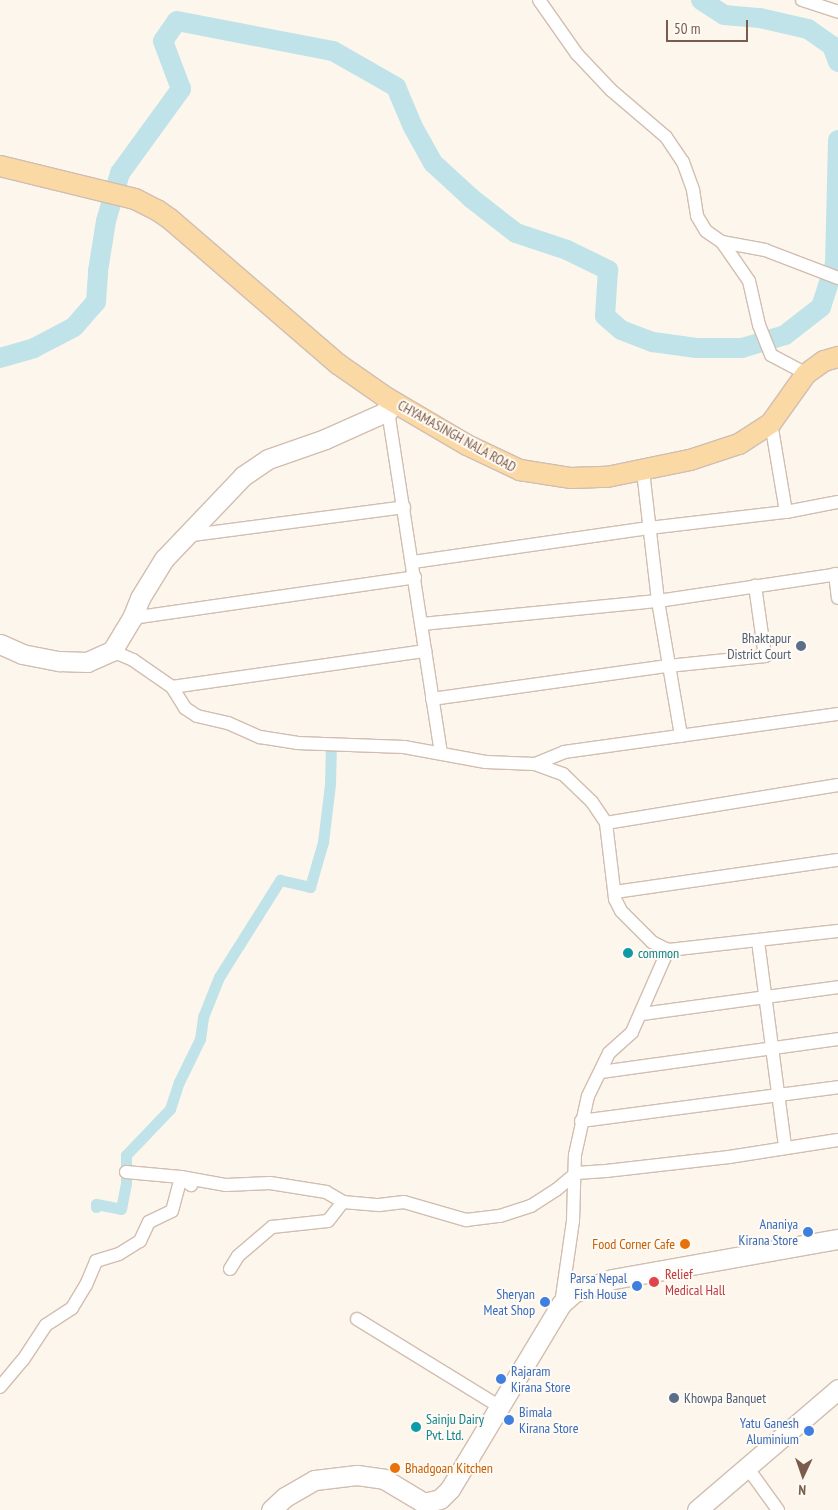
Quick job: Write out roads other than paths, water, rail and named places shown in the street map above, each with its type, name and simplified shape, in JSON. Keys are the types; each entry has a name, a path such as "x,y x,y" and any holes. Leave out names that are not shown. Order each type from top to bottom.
{"main road":[{"name":"CHYAMASINGH NALA ROAD","path":"0,166 136,199 170,219 338,364 388,404 520,470 571,478 607,476 643,471 690,460 739,444 771,423 806,374 824,361 838,357"},
{"path":"0,644 22,654 59,661 87,662 112,651 132,618 140,598 164,559 243,476 268,459 325,439 388,404"},
{"path":"271,1510 285,1497 315,1480 357,1475 384,1479 424,1503 441,1504 561,1304 575,1292 613,1279 838,1239"},
{"path":"697,1510 838,1389"}],"street":[{"path":"539,0 577,54 611,90 666,137 682,162 693,190 697,216 706,231 722,242 765,250 820,273 838,278"},
{"path":"802,0 838,12"},
{"path":"722,242 734,262 749,281 759,325 771,355 806,374"},
{"path":"388,404 441,753"},
{"path":"771,423 786,512"},
{"path":"643,471 658,601 681,736"},
{"path":"413,562 649,528 786,512 838,502"},
{"path":"185,536 404,507"},
{"path":"422,624 658,601 837,574 838,598"},
{"path":"132,618 415,576"},
{"path":"432,699 668,666 765,656 755,586"},
{"path":"112,651 133,660 172,687 185,708 197,716 228,723 260,737 297,743 404,747 486,762 535,764 564,774 592,802 606,823 615,899 626,917 652,942 668,950 838,931"},
{"path":"172,687 425,651"},
{"path":"535,764 564,752 838,714"},
{"path":"606,823 838,785"},
{"path":"615,892 838,860"},
{"path":"758,941 767,998 777,1096 785,1147"},
{"path":"561,1304 574,1221 575,1155 588,1096 609,1053 632,1032 642,1014 668,950"},
{"path":"642,1014 838,987"},
{"path":"601,1072 838,1039"},
{"path":"582,1122 838,1086"},
{"path":"126,1172 226,1185 270,1183 326,1192 343,1202 379,1205 404,1202 466,1220 500,1216 530,1206 556,1190 576,1173 606,1172 729,1157 838,1140"},
{"path":"0,1387 23,1360 46,1324 72,1308 96,1261 119,1254 140,1241 149,1222 172,1211 186,1181"},
{"path":"230,1269 238,1256 272,1227 328,1221 343,1202"},
{"path":"357,1319 500,1408"},
{"path":"747,1467 778,1510"}],"waterway":[{"path":"701,0 724,15 760,18 808,29 832,46 838,62"},
{"path":"0,358 34,348 74,327 96,302 98,271 106,221 120,173 181,89 163,41 177,21 333,51 396,87 413,127 433,163 471,198 516,233 567,250 608,270 605,316 621,330 653,342 697,348 742,348 785,335 821,307 835,264 838,140"},
{"path":"96,1207 96,1204 121,1209 126,1183 126,1155 170,1109 179,1082 200,1039 203,1017 219,977 280,880 310,887 323,842 330,784 331,744"}],"place":[{"name":"Bhaktapur District Court","path":"801,646"},
{"name":"common","path":"628,953"},
{"name":"Ananiya Kirana Store","path":"808,1232"},
{"name":"Food Corner Cafe","path":"685,1244"},
{"name":"Relief Medical Hall","path":"654,1282"},
{"name":"Parsa Nepal Fish House","path":"637,1286"},
{"name":"Sheryan Meat Shop","path":"545,1302"},
{"name":"Rajaram Kirana Store","path":"501,1379"},
{"name":"Khowpa Banquet","path":"674,1398"},
{"name":"Bimala Kirana Store","path":"509,1420"},
{"name":"Sainju Dairy Pvt. Ltd.","path":"416,1427"},
{"name":"Yatu Ganesh Aluminium","path":"809,1431"},
{"name":"Bhadgoan Kitchen","path":"395,1468"}]}
